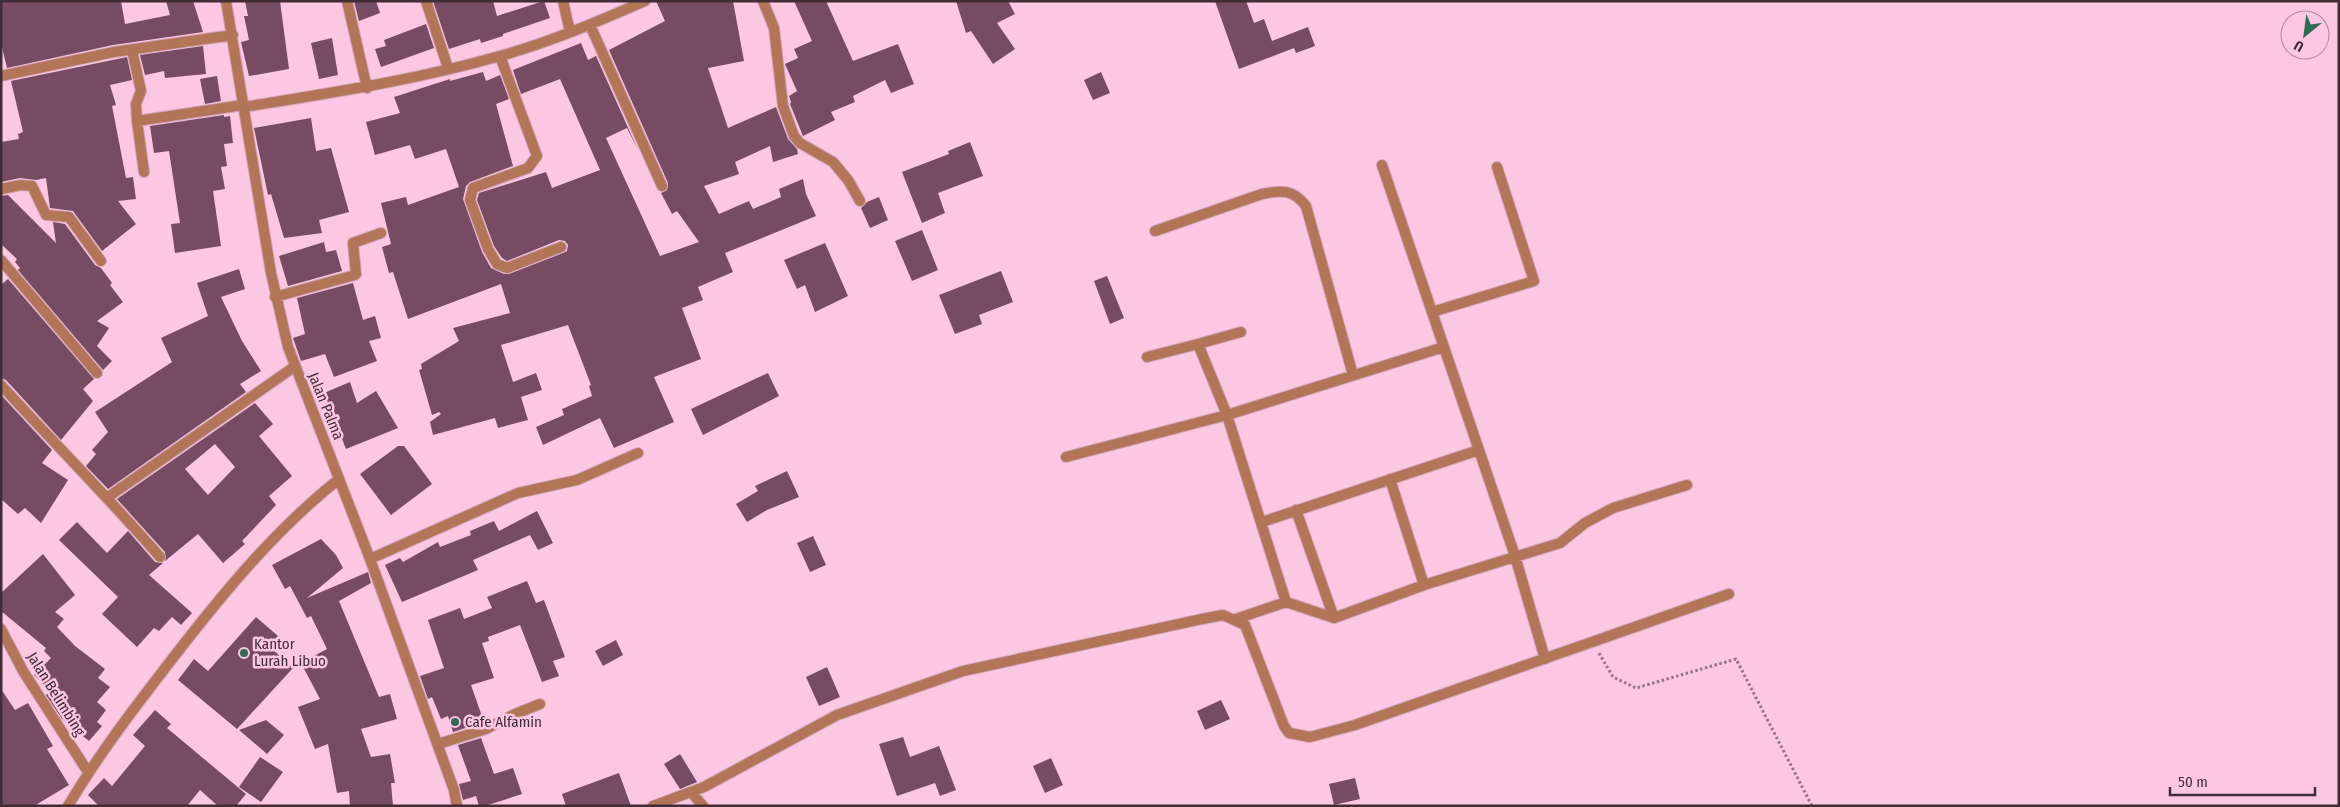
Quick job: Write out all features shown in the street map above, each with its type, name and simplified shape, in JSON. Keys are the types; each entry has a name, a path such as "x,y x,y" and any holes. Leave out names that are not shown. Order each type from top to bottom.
{"street":[{"name":"Jalan Palma","path":"226,1 275,297 294,367 370,559 438,744 454,790 457,806"},
{"path":"347,1 367,88"},
{"path":"426,1 448,68"},
{"path":"563,1 570,32"},
{"path":"137,121 367,88 500,56 590,25 645,1"},
{"path":"763,1 774,28 783,106 794,136 800,143 833,162 848,180 860,201"},
{"path":"590,25 662,186"},
{"path":"1,76 132,50 233,35"},
{"path":"132,50 141,91 136,104 144,172"},
{"path":"500,56 537,156 528,168 473,188 470,200 488,249 497,264 503,268 560,246"},
{"path":"1382,165 1516,556 1545,659"},
{"path":"1432,312 1534,281 1498,167"},
{"path":"1,189 21,185 32,186 46,215 69,217 102,261"},
{"path":"1155,231 1262,194 1278,191 1294,193 1306,206 1353,375"},
{"path":"275,297 356,274 353,243 382,233"},
{"path":"1,260 98,373"},
{"path":"1147,357 1241,332"},
{"path":"1198,344 1227,415 1286,602"},
{"path":"1066,457 1227,415 1444,347"},
{"path":"108,497 294,367"},
{"path":"1,385 60,450 108,497 160,557"},
{"path":"1262,522 1479,450"},
{"path":"370,559 518,493 577,480 638,453"},
{"path":"68,806 88,772 153,683 215,604 268,543 312,500 339,479"},
{"path":"1390,479 1424,585"},
{"path":"1236,619 1286,602 1334,618 1424,585 1560,543 1586,523 1612,508 1687,485"},
{"path":"1296,510 1334,618"},
{"path":"654,806 691,792 837,715 963,671 1202,619 1223,615 1236,619 1245,625 1284,726 1289,733 1310,737 1355,726 1729,594"},
{"name":"Jalan Belimbing","path":"1,630 22,671 88,772"},
{"path":"438,744 486,729 540,704"},
{"path":"691,792 703,806"}],"path":[{"path":"1594,642 1613,677 1636,688 1736,660 1812,806"}],"building":[{"path":"1,1 121,1 125,24 170,15 166,1 193,1 203,32 113,45 7,68 1,43"},
{"path":"245,1 280,1 289,69 249,76 241,42 249,40 244,16 248,16"},
{"path":"354,1 376,1 380,13 359,21"},
{"path":"433,1 493,1 497,16 544,1 550,18 481,43 480,39 449,49"},
{"path":"656,1 733,1 744,61 708,68 728,128 776,107 788,139 797,149 798,154 773,162 770,146 735,162 739,174 704,186 719,214 749,201 753,209 781,197 779,189 803,179 806,194 816,216 725,253 733,272 698,287 703,300 682,308 701,359 654,377 674,422 614,448 600,418 543,445 536,427 564,415 562,409 592,396 589,386 591,385 568,325 501,345 513,382 536,373 542,390 521,397 528,420 498,428 495,418 433,435 430,422 441,414 439,412 432,415 419,370 422,369 421,364 459,341 453,328 510,313 501,284 408,319 393,272 389,273 382,247 391,244 381,203 406,197 408,205 459,187 446,149 415,159 410,145 375,155 366,122 400,113 394,97 450,79 450,81 483,72 486,81 500,75 509,99 496,104 513,166 470,182 466,186 463,199 482,252 491,268 504,274 509,274 563,253 567,251 568,245 565,241 559,240 507,261 502,258 494,246 477,200 479,193 546,172 552,188 600,170 560,79 521,94 513,70 581,43 588,60 596,56 638,150 627,128 606,138 660,256 699,242 677,211 672,214 661,193 667,190 668,183 609,50 665,21"},
{"path":"794,1 826,1 853,61 898,44 914,84 891,93 885,80 853,96 855,102 831,112 835,120 803,136 790,104 789,96 797,91 785,64 798,58 794,49 812,41"},
{"path":"956,1 1008,1 1015,14 997,23 1015,49 993,64 971,31 966,33"},
{"path":"1215,1 1246,1 1254,23 1264,19 1272,41 1308,27 1315,46 1296,53 1294,48 1239,69"},
{"path":"426,24 434,48 381,67 375,49 386,46 384,40"},
{"path":"332,38 338,75 319,79 311,43"},
{"path":"203,46 206,74 165,78 164,71 145,75 140,55"},
{"path":"127,57 132,80 110,85 116,105 112,106 126,178 133,177 136,199 118,201 136,224 102,251 73,211 50,208 46,178 36,180 20,178 1,182 1,142 19,139 18,134 23,132 11,81"},
{"path":"1101,72 1110,93 1093,100 1084,80"},
{"path":"217,76 221,101 205,104 200,79"},
{"path":"224,115 224,117 230,116 233,143 224,144 227,166 221,167 225,189 213,191 221,246 175,253 171,224 180,223 169,151 154,153 150,126"},
{"path":"311,118 316,151 331,148 349,212 319,220 322,233 284,238 271,194 268,195 254,128"},
{"path":"970,142 983,176 938,193 945,213 922,223 902,172 949,154 948,151"},
{"path":"8,195 56,243 53,222 65,224 95,265 101,268 112,283 110,285 123,302 97,321 109,328 97,346 112,361 103,370 18,270 20,268 15,262 17,259 1,244 1,196"},
{"path":"879,197 888,220 870,228 861,208 867,202"},
{"path":"922,230 938,270 912,281 895,241"},
{"path":"324,242 326,252 336,250 342,271 288,286 279,256"},
{"path":"825,243 848,296 815,312 805,285 797,289 784,260"},
{"path":"239,269 245,289 221,297 242,341 261,371 240,384 246,392 108,489 86,466 96,454 92,450 108,432 95,412 172,362 161,338 208,316 197,283"},
{"path":"1001,271 1013,302 979,315 982,324 955,334 939,295"},
{"path":"1107,276 1124,318 1110,324 1094,281"},
{"path":"8,279 94,379 83,389 93,401 61,440 6,380 1,378 1,285"},
{"path":"353,283 363,320 375,316 381,338 369,341 377,361 334,377 325,354 301,361 293,338 305,334 297,298"},
{"path":"768,373 779,396 703,435 691,409"},
{"path":"350,382 357,403 376,391 398,428 346,449 324,393"},
{"path":"1,395 52,450 42,463 68,480 41,523 25,508 18,514 1,499"},
{"path":"255,403 273,424 259,436 292,476 269,496 276,505 242,541 245,544 223,563 198,534 165,561 165,552 117,499","holes":["215,444 235,467 208,495 185,469"]},
{"path":"398,446 404,446 432,484 391,515 360,474"},
{"path":"787,471 799,497 767,510 747,522 736,504 758,491 755,486"},
{"path":"537,511 553,543 538,550 530,535 473,560 478,570 402,602 385,565 400,558 403,562 438,542 440,547 471,535 470,531 494,521 499,531"},
{"path":"77,522 107,553 128,531 155,562 163,563 149,575 192,613 181,625 172,617 159,631 154,628 137,647 102,614 118,597 59,540"},
{"path":"813,536 826,565 810,572 797,543"},
{"path":"321,539 336,555 343,568 307,598 368,572 371,583 339,601 379,697 390,694 397,719 361,729 371,757 390,754 395,783 391,783 393,806 350,806 349,791 337,793 328,744 315,749 298,707 320,699 301,663 327,649 311,616 307,618 290,586 285,589 272,565"},
{"path":"43,554 75,595 55,612 64,619 57,627 75,646 105,669 98,678 110,687 97,702 106,710 97,722 102,726 89,741 62,719 46,695 51,692 34,675 51,658 44,651 46,648 1,611 1,593"},
{"path":"527,581 536,603 544,600 565,657 553,661 559,676 542,682 520,625 488,637 489,641 482,643 494,678 471,685 484,722 453,732 448,716 441,719 432,697 428,699 420,676 444,668 428,620 460,608 464,619 492,608 487,597"},
{"path":"256,617 278,636 269,646 293,668 237,729 178,680 194,659 208,671"},
{"path":"616,640 623,655 603,666 595,651"},
{"path":"827,667 840,697 819,706 806,677"},
{"path":"1,689 15,710 28,703 53,746 47,749 69,785 34,806 1,806"},
{"path":"1221,700 1230,719 1205,730 1197,711"},
{"path":"155,710 171,724 167,728 246,794 236,806 218,806 200,790 187,806 99,806 88,795 104,778 112,786 145,746 133,735"},
{"path":"266,720 284,735 267,754 239,730"},
{"path":"903,737 910,757 939,746 956,790 940,796 935,783 897,796 879,744"},
{"path":"481,738 494,774 513,768 522,794 485,806 479,806 476,796 463,800 459,784 471,781 458,745"},
{"path":"680,754 697,782 680,789 664,764"},
{"path":"260,757 283,772 261,802 239,787"},
{"path":"1051,758 1063,785 1045,793 1033,766"},
{"path":"619,773 631,806 566,806 562,794"},
{"path":"1355,778 1360,799 1334,805 1329,784"}],"place":[{"name":"Kantor Lurah Libuo","path":"244,653"},
{"name":"Cafe Alfamin","path":"455,722"}]}
